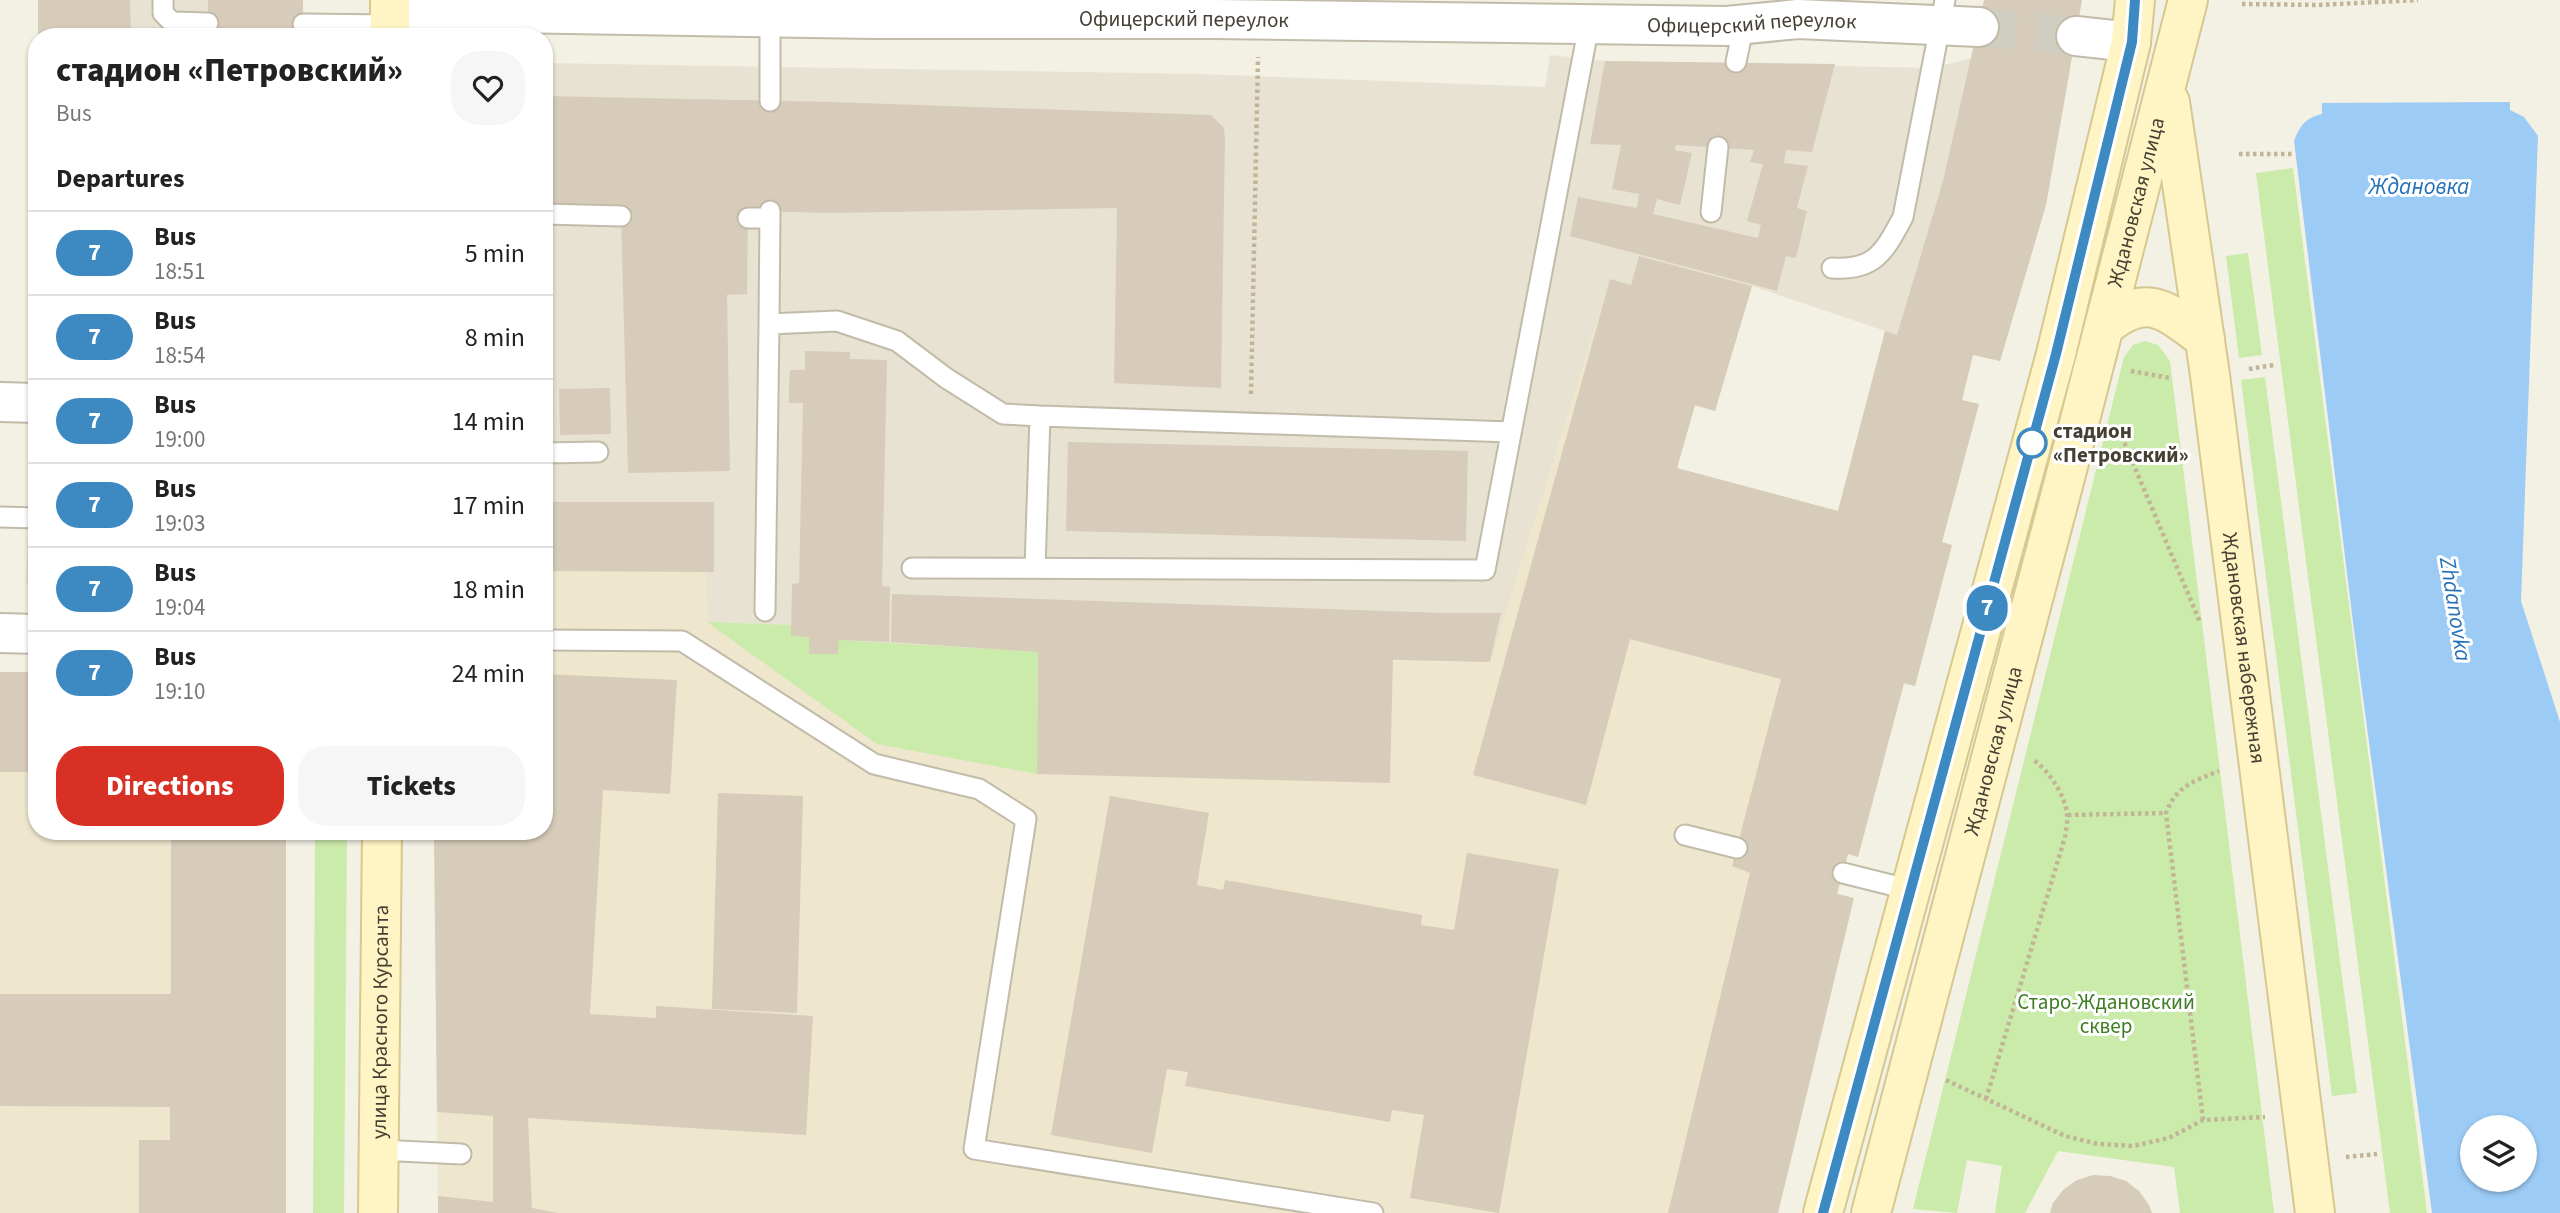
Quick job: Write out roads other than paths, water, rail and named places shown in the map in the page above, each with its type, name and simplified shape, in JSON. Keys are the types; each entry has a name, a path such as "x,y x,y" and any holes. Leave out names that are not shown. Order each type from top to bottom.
{"main road":[{"name":"Ждановская улица","path":"1823,1213 2056,354 2132,42 2136,0"},
{"name":"Ждановская набережная","path":"2136,0 2168,85 2205,339 2315,1213"},
{"name":"Ждановская набережная","path":"2168,85 2188,0"},
{"name":"Ждановская улица","path":"1871,1213 2168,85"},
{"path":"2104,327 2121,313 2138,307 2155,307 2205,339"},
{"name":"улица Красного Курсанта","path":"378,1213 382,840"}],"street":[{"name":"Офицерский переулок","path":"390,18 494,6 771,18 832,9 1214,10 1589,25 1727,26 1757,16 1798,19 1943,13 1979,27"},
{"path":"2076,36 2132,42"},
{"path":"0,402 28,403"},
{"path":"0,633 28,634"}],"lane":[{"path":"163,0 163,13 172,22 208,23"},
{"path":"1832,268 1852,269 1871,263 1889,242 1903,217 1943,13"},
{"path":"1736,62 1757,16"},
{"path":"303,24 390,18"},
{"path":"770,101 771,18"},
{"path":"912,568 1485,570 1589,25"},
{"path":"1711,212 1718,148"},
{"path":"553,214 621,216"},
{"path":"748,218 770,215 765,611"},
{"path":"769,324 837,321 897,341 946,378 1003,414 1511,432"},
{"path":"1035,568 1040,416"},
{"path":"553,453 598,452"},
{"path":"0,517 28,518"},
{"path":"553,640 682,640 874,764 979,789 1026,819 974,1149 1373,1213"},
{"path":"1685,835 1737,848"},
{"path":"1843,873 1911,890"},
{"path":"379,1150 461,1154"}],"water":[{"name":"Ждановка","path":"2320,0 2508,0 2510,110 2524,117 2538,136 2521,601 2560,722 2560,1213 2432,1213 2354,630 2294,141 2304,123 2322,114"}],"tunnel":[{"path":"1979,27 2076,36"}],"place":[{"name":"стадион «Петровский»","path":"2032,443"}],"water label":[{"name":"Zhdanovka","path":"2456,609"}],"park label":[{"name":"Старо-Ждановский сквер","path":"2106,1014"}]}
